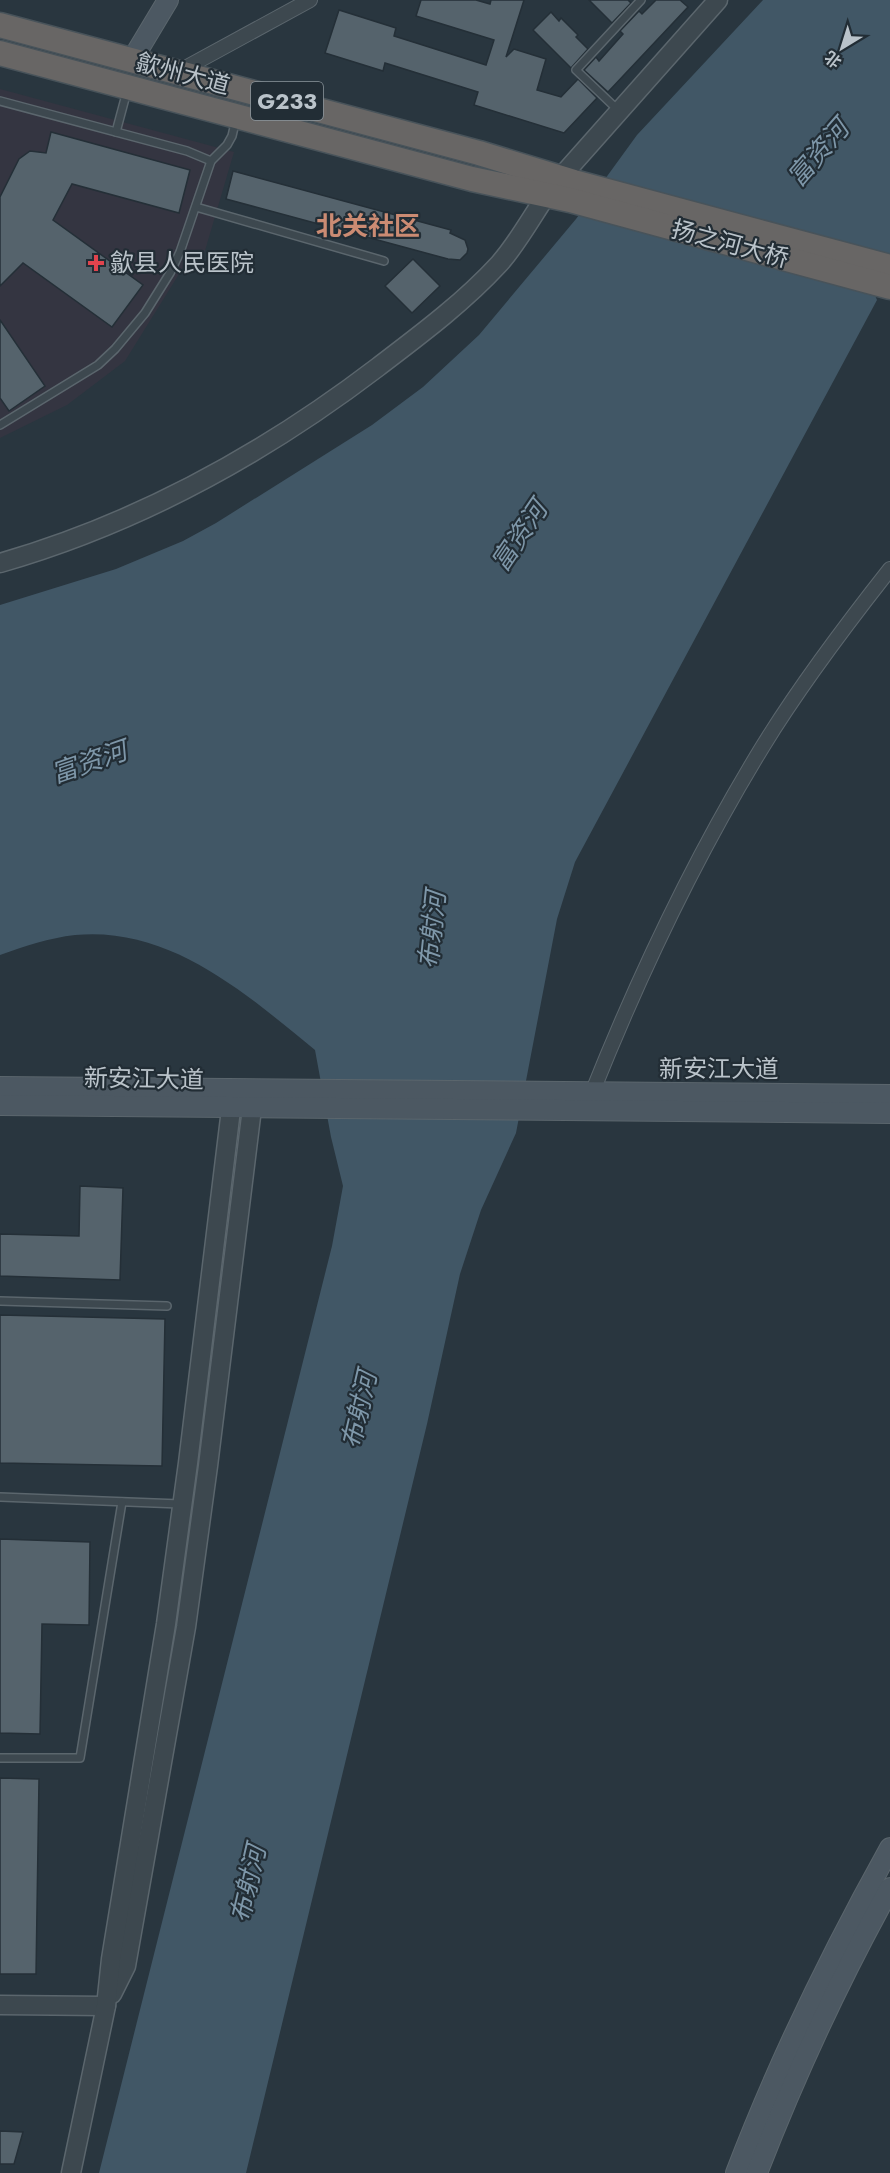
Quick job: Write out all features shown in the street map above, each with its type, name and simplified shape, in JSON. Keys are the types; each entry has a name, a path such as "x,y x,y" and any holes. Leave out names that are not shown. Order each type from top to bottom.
{"highway":[{"name":"歙州大道","path":"0,25 479,153 562,189"},
{"name":"歙州大道","path":"0,53 472,179 562,189"},
{"name":"扬之河大桥","path":"562,189 890,267"},
{"name":"扬之河大桥","path":"562,189 890,287"}],"main road":[{"path":"132,60 168,0"},
{"name":"新安江大道","path":"0,1087 253,1098 547,1102 890,1113"},
{"name":"新安江大道","path":"547,1102 592,1094 890,1095"},
{"name":"新安江大道","path":"0,1105 233,1097"},
{"path":"736,2173 800,2020 890,1848"},
{"path":"757,2173 794,2079 842,1977 890,1888"}],"street":[{"path":"178,72 310,0"},
{"path":"0,563 90,533 175,495 251,454 317,412 435,324 500,262 562,189 619,111 718,0"},
{"path":"592,1094 654,947 734,795 822,657 890,569"},
{"path":"71,2173 106,2006 111,1959 164,1636 183,1504 233,1097"},
{"path":"106,2006 126,1966 186,1628 253,1098"},
{"path":"0,2005 106,2006"}],"lane":[{"path":"619,111 576,70 642,0"},
{"path":"117,132 128,87"},
{"path":"0,101 187,151 211,161"},
{"path":"0,425 98,365 145,313 170,273 184,241 211,161 227,145 237,116"},
{"path":"196,207 384,261"},
{"path":"0,1302 167,1306"},
{"path":"0,1497 183,1504"},
{"path":"0,1758 80,1758 122,1502"}],"shaded area":[{"name":"歙县人民医院","path":"0,89 234,152 202,261 184,266 125,361 67,405 0,438"}],"water":[{"path":"763,0 890,0 890,265 874,293 877,300 575,862 557,919 516,1133 481,1210 460,1274 427,1424 246,2173 99,2173 332,1246 343,1186 331,1137 315,1050 234,987 205,968 175,953 143,941 110,935 65,936 0,955 0,605 116,569 183,541 216,523 372,425 423,387 479,335 576,219 637,135"}],"building":[{"path":"421,0 476,0 490,4 491,0 524,0 506,57 514,49 546,59 537,90 561,97 578,79 597,98 564,133 474,105 478,92 385,63 383,71 325,53 339,10 396,28 394,36 486,65 494,40 416,16"},
{"path":"589,0 628,0 631,3 612,23"},
{"path":"656,0 680,0 688,7 608,92 584,70 596,57 599,61 623,34 620,31 639,11 642,14"},
{"path":"551,12 559,21 561,18 578,35 576,37 588,49 571,68 533,30"},
{"path":"51,132 190,170 179,213 72,184 53,220 143,285 112,327 23,263 0,286 0,197 19,159 30,151 46,153"},
{"path":"233,171 451,230 450,233 465,240 467,253 460,260 448,259 226,199"},
{"path":"413,259 440,286 412,313 385,286"},
{"path":"0,320 45,386 9,411 0,398"},
{"path":"80,1186 123,1188 120,1280 0,1276 0,1234 79,1236"},
{"path":"0,1315 165,1319 162,1466 0,1463"},
{"path":"0,1539 90,1542 89,1625 42,1624 40,1734 0,1733"},
{"path":"0,1778 39,1779 36,1974 0,1974"},
{"path":"0,2131 23,2132 14,2164 0,2164"}],"place":[{"name":"歙县人民医院","path":"96,263"}],"district":[{"name":"北关社区","path":"368,226"}],"water label":[{"name":"富资河","path":"818,153"},
{"name":"富资河","path":"519,536"},
{"name":"富资河","path":"89,762"},
{"name":"布射河","path":"432,930"},
{"name":"布射河","path":"359,1410"},
{"name":"布射河","path":"248,1884"}]}
